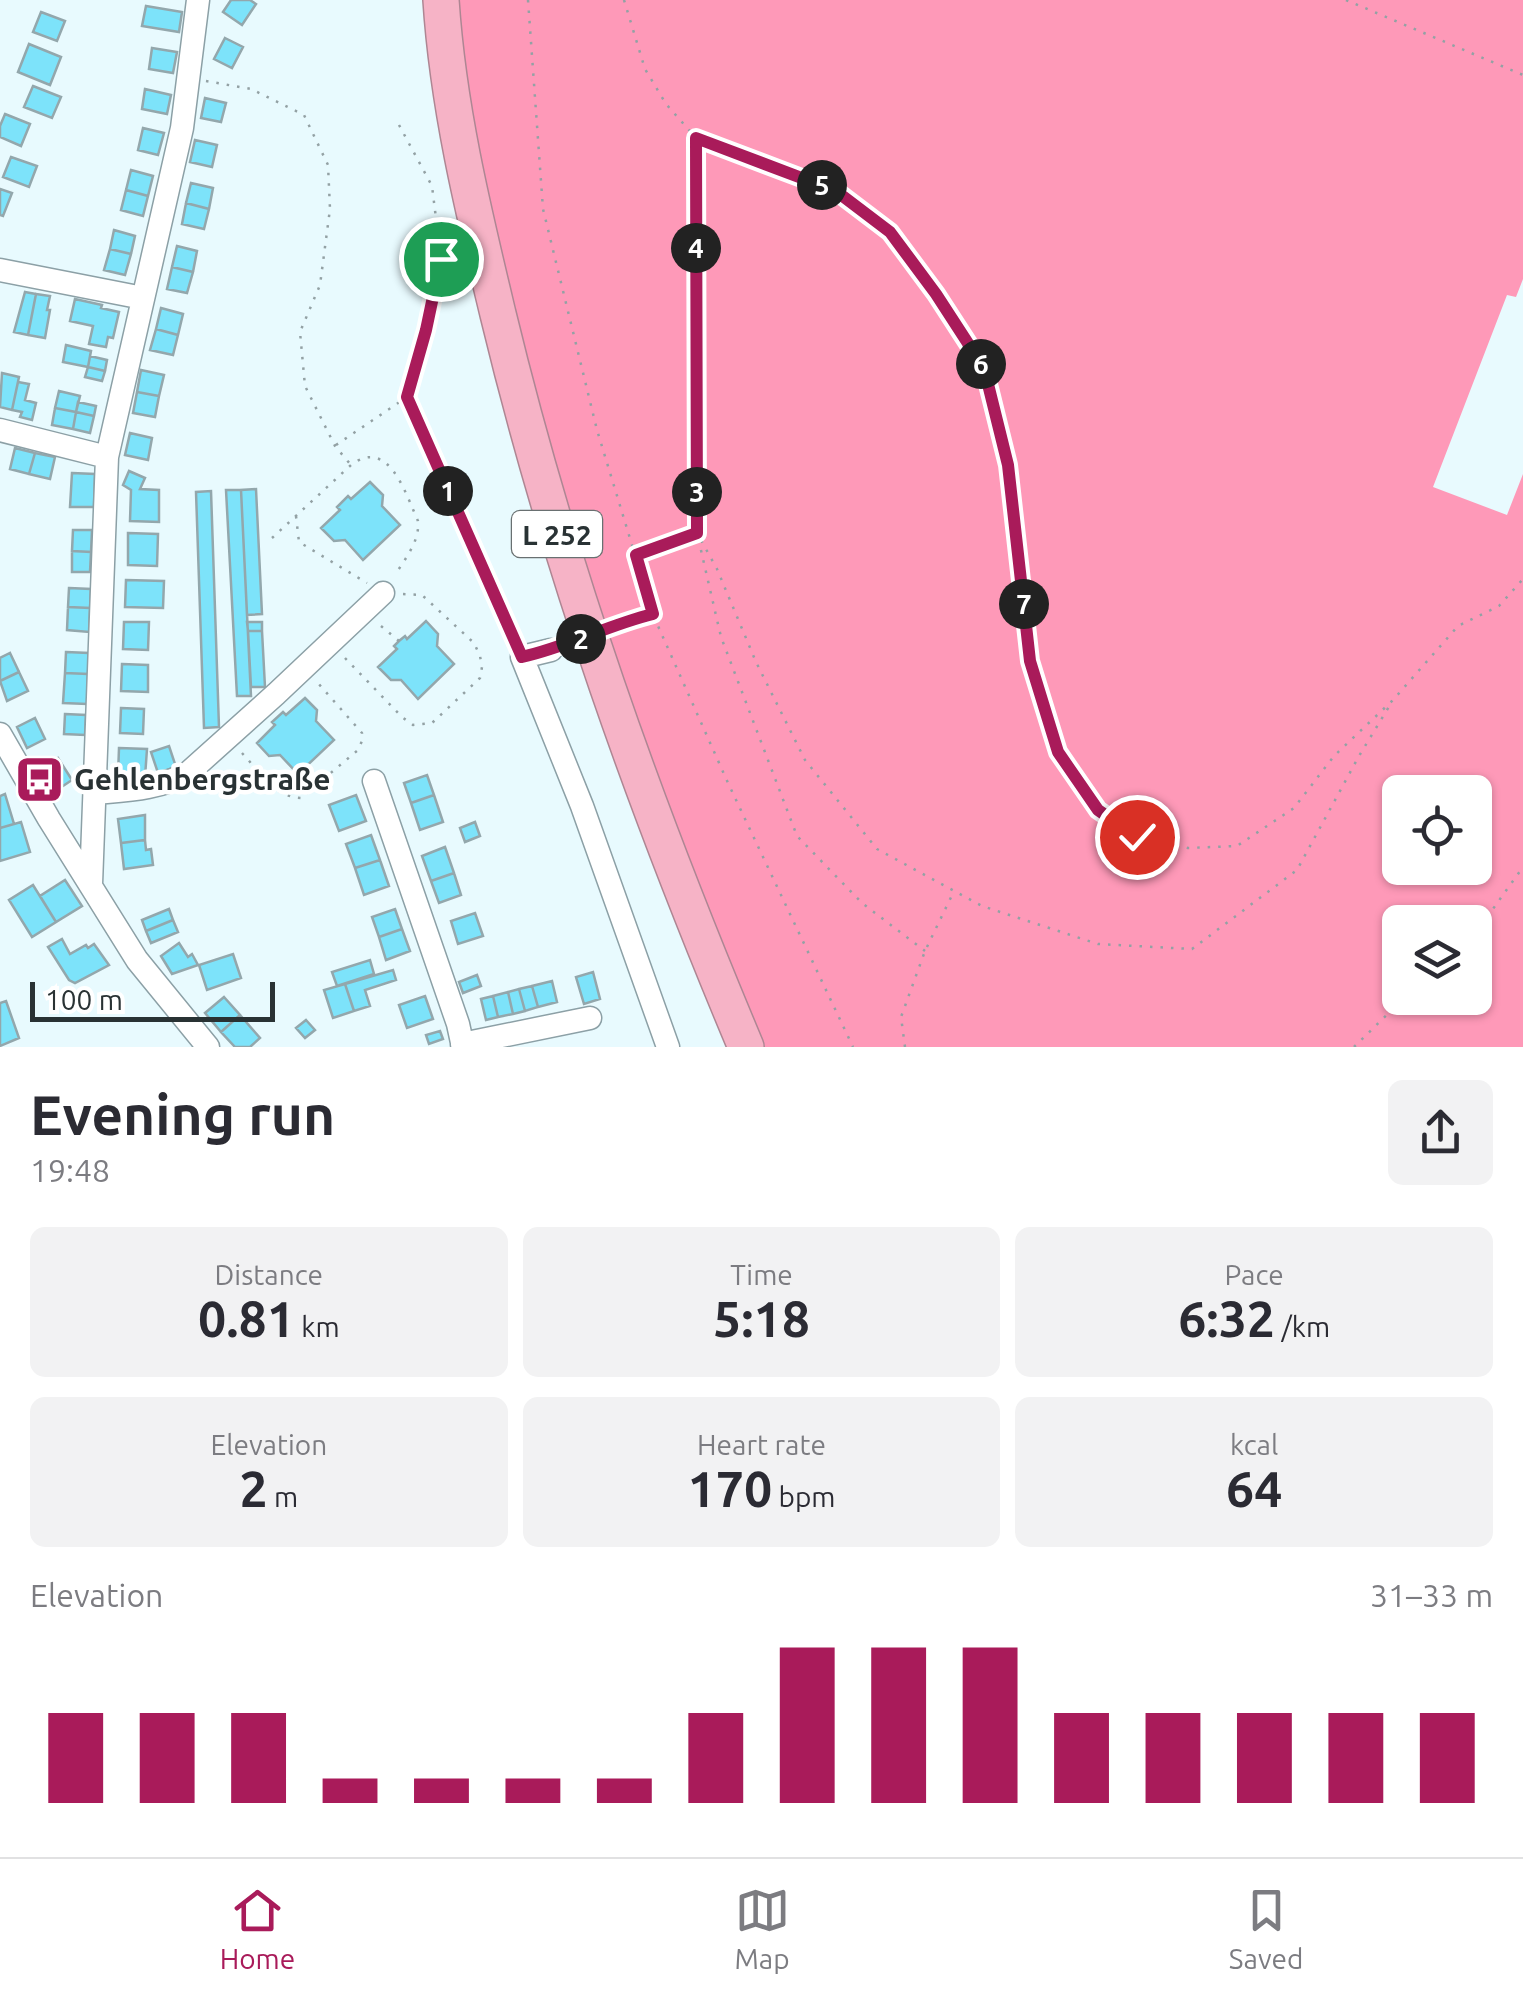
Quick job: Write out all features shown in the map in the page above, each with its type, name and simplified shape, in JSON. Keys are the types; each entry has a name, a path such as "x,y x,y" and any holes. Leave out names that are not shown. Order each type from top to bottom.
{"highway":[{"name":"L 252","path":"440,0 461,155 542,486 619,724 746,1047"}],"street":[{"path":"91,884 107,457 182,128 198,0"},
{"path":"0,270 143,298"},
{"path":"0,430 107,457"},
{"path":"96,793 143,788 174,781 188,773 383,592"},
{"path":"551,650 522,657 582,806 668,1047"},
{"path":"0,734 137,960 208,1047"},
{"path":"374,780 458,1024 462,1046 590,1018"},
{"path":"56,831 78,832 93,819"}],"path":[{"path":"528,0 544,208 597,430 653,614 853,1047"},
{"path":"624,0 645,69 666,104 696,138 836,191 890,232 984,368 1008,465 1030,661 1058,752 1098,810 1137,837 1188,848 1237,846 1294,808 1334,756 1393,700 1458,626 1498,606 1523,579"},
{"path":"1346,0 1523,75"},
{"path":"189,78 252,89 304,114 328,165 330,209 320,284 300,332 305,386 335,446 351,465"},
{"path":"399,125 432,186 441,259 407,397 522,657"},
{"path":"696,138 697,533 721,637 797,836 862,902 924,951"},
{"path":"335,446 407,397"},
{"path":"272,538 360,458 373,456 386,462 418,521 419,530 383,592"},
{"path":"296,516 299,542 383,592 422,595 474,643 482,667 480,678 432,723 413,724 330,643"},
{"path":"636,555 697,533"},
{"path":"697,533 805,760 877,849 982,906 1098,944 1192,950 1298,870 1393,700"},
{"path":"365,610 399,641"},
{"path":"551,650 653,614"},
{"path":"228,738 286,798 301,798 358,750 362,733 304,668"},
{"path":"1492,912 1523,867"},
{"path":"905,1047 901,1017 924,951 954,891"},
{"path":"1354,1047 1387,1015"}],"shaded area":[{"path":"456,0 1523,0 1523,279 1516,297 1507,295 1433,487 1507,515 1523,474 1523,1047 760,1047 632,726 525,378 474,139"}],"building":[{"path":"231,0 250,0 256,4 242,25 223,12"},
{"path":"146,6 182,12 179,32 142,26"},
{"path":"41,12 65,21 57,41 33,32"},
{"path":"225,38 243,47 232,68 214,59"},
{"path":"29,44 61,57 50,85 18,72"},
{"path":"152,48 177,52 173,73 149,69"},
{"path":"33,86 61,97 52,118 24,107"},
{"path":"145,89 171,95 167,114 142,109"},
{"path":"205,98 226,103 221,122 201,118"},
{"path":"5,114 30,124 21,146 0,137"},
{"path":"143,128 164,133 158,155 138,150"},
{"path":"195,140 217,145 212,167 190,162"},
{"path":"11,157 37,166 29,187 3,177"},
{"path":"131,170 153,176 148,196 126,190"},
{"path":"191,183 213,188 209,209 186,203"},
{"path":"0,189 12,193 3,216 0,215"},
{"path":"126,190 148,196 143,216 121,210"},
{"path":"186,203 209,209 204,229 182,224"},
{"path":"114,230 135,236 131,254 110,249"},
{"path":"177,246 197,251 193,272 172,267"},
{"path":"110,249 131,254 125,275 104,270"},
{"path":"172,267 193,272 187,293 167,289"},
{"path":"25,292 36,294 28,335 14,332"},
{"path":"36,294 50,296 45,338 28,335"},
{"path":"75,299 119,312 113,338 108,337 106,347 89,344 93,326 70,321"},
{"path":"161,308 183,314 178,335 156,329"},
{"path":"156,329 178,335 173,355 150,350"},
{"path":"66,345 91,351 88,367 63,362"},
{"path":"90,356 107,360 105,371 88,367"},
{"path":"88,367 105,371 102,381 85,377"},
{"path":"141,370 164,375 159,396 137,392"},
{"path":"2,373 19,377 12,410 0,407"},
{"path":"18,382 29,384 25,400 36,403 32,420 12,410"},
{"path":"59,391 80,396 76,412 55,408"},
{"path":"137,392 159,396 155,417 133,413"},
{"path":"78,402 96,406 94,416 76,412"},
{"path":"55,408 76,412 73,429 52,425"},
{"path":"76,412 94,416 90,433 73,429"},
{"path":"130,433 152,438 148,460 125,455"},
{"path":"15,448 35,453 29,474 10,469"},
{"path":"35,453 55,457 50,479 29,474"},
{"path":"129,471 145,478 140,489 159,490 159,522 130,521 131,490 123,485"},
{"path":"72,473 95,474 94,507 70,507"},
{"path":"370,482 383,495 382,506 400,525 363,560 345,540 334,541 321,528 348,496 351,499"},
{"path":"256,489 262,614 247,615 241,490"},
{"path":"226,490 241,490 251,696 237,696"},
{"path":"211,491 219,727 204,728 196,492"},
{"path":"73,530 92,530 91,552 72,551"},
{"path":"128,533 158,534 157,566 128,565"},
{"path":"72,551 91,552 90,572 72,572"},
{"path":"126,580 164,581 163,608 125,607"},
{"path":"69,588 91,589 90,608 68,607"},
{"path":"68,607 90,608 89,632 67,630"},
{"path":"426,621 438,634 437,646 454,664 418,699 401,680 391,680 378,667 397,649 394,646 399,641 405,636 407,639"},
{"path":"124,622 149,622 148,650 123,649"},
{"path":"247,622 262,622 262,631 248,631"},
{"path":"248,631 262,631 265,687 251,687"},
{"path":"66,652 89,653 88,674 65,673"},
{"path":"10,653 19,672 0,681 0,658"},
{"path":"122,664 148,665 148,692 121,691"},
{"path":"19,672 28,691 7,701 0,681"},
{"path":"65,673 88,674 87,704 63,703"},
{"path":"305,698 317,710 316,721 334,740 298,774 280,755 269,756 257,743 275,725 272,722"},
{"path":"121,708 144,709 143,734 120,733"},
{"path":"65,714 86,715 85,735 64,734"},
{"path":"35,718 45,739 27,748 17,727"},
{"path":"169,746 176,767 158,773 151,752"},
{"path":"119,748 147,749 145,777 118,776"},
{"path":"58,758 72,780 51,794 37,772"},
{"path":"427,775 434,795 411,803 404,783"},
{"path":"5,794 14,824 0,828 0,796"},
{"path":"356,795 366,821 339,831 329,805"},
{"path":"434,795 443,822 420,830 411,803"},
{"path":"145,815 145,840 121,843 118,819"},
{"path":"21,822 30,852 0,861 0,828"},
{"path":"475,822 480,836 465,842 460,828"},
{"path":"371,835 380,860 355,868 346,844"},
{"path":"145,840 153,865 124,869 121,843"},
{"path":"445,847 454,873 431,881 422,856"},
{"path":"380,860 389,886 364,895 355,868"},
{"path":"454,873 461,895 439,903 431,881"},
{"path":"65,880 82,906 56,922 40,896"},
{"path":"33,885 56,922 32,937 9,900"},
{"path":"169,909 173,920 146,931 142,920"},
{"path":"395,909 402,929 379,937 372,917"},
{"path":"475,913 483,936 458,944 451,921"},
{"path":"173,920 178,932 151,943 146,931"},
{"path":"402,929 410,951 386,960 379,937"},
{"path":"62,939 70,954 94,944 109,965 75,983 69,980 48,947"},
{"path":"179,943 198,965 172,974 161,956"},
{"path":"233,954 241,978 207,990 199,965"},
{"path":"370,960 374,974 337,986 332,972"},
{"path":"393,970 396,980 365,990 370,1006 354,1011 345,984"},
{"path":"593,972 600,999 584,1004 576,977"},
{"path":"477,975 481,986 463,993 459,982"},
{"path":"552,981 557,1002 538,1007 532,986"},
{"path":"345,984 354,1011 333,1018 324,990"},
{"path":"532,986 538,1007 525,1011 519,989"},
{"path":"519,989 525,1011 513,1014 508,992"},
{"path":"508,992 513,1014 498,1017 493,996"},
{"path":"425,996 433,1019 407,1028 399,1005"},
{"path":"493,996 498,1017 486,1020 481,999"},
{"path":"224,997 240,1015 221,1032 205,1013"},
{"path":"6,1001 19,1038 0,1046 0,1003"},
{"path":"240,1015 260,1038 250,1047 235,1047 221,1032"},
{"path":"306,1020 315,1030 305,1038 296,1028"},
{"path":"440,1031 443,1039 429,1044 426,1035"}],"place":[{"name":"Gehlenbergstraße","path":"39,779"}],"route":[{"path":"441,259 407,397 522,657 653,614 636,555 697,533 696,138 836,191 890,232 984,368 1008,465 1030,661 1058,752 1098,810 1137,837"}]}
